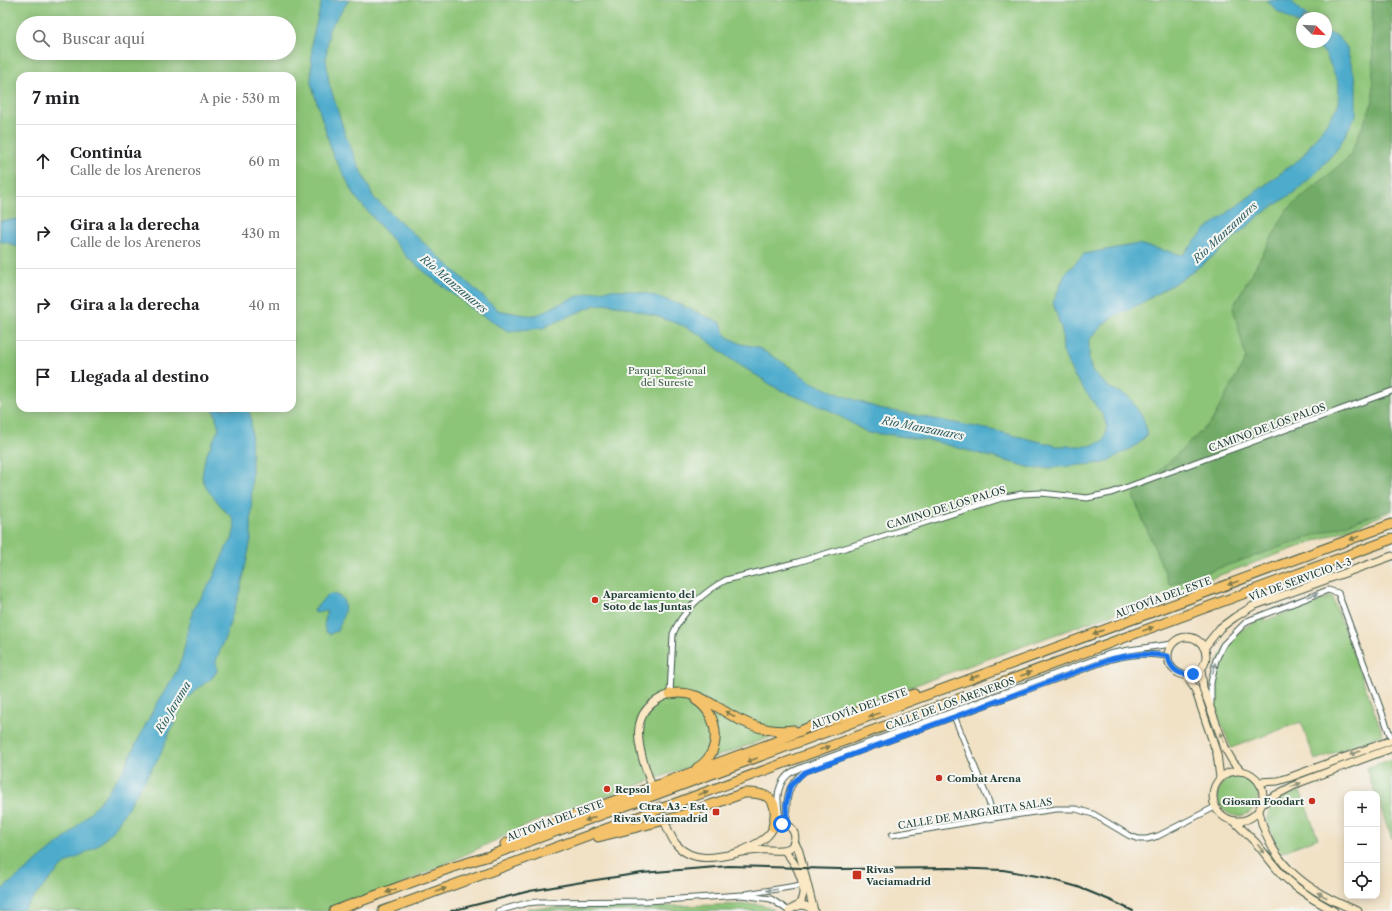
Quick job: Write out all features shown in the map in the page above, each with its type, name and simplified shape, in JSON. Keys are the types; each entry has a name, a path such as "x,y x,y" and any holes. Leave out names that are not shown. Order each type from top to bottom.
{"highway":[{"name":"AUTOVÍA DEL ESTE","path":"334,911 454,867 489,856 1392,524"},
{"path":"383,911 1392,539"},
{"path":"454,867 464,861 562,820 780,740 807,728 922,691 937,691"},
{"path":"670,694 679,692 701,698 756,727 781,732 807,728"},
{"path":"670,694 692,697 702,704 711,716 715,726 716,738 713,750 700,766 683,775"},
{"path":"575,841 588,840 677,817 744,793 765,796 773,803 776,813 774,828"}],"street":[{"name":"CAMINO DE LOS PALOS","path":"670,694 673,634 675,628 702,596 726,580 798,562 849,547 1005,497 1027,493 1041,493 1087,498 1111,493 1392,391"},
{"name":"VÍA DE SERVICIO A-3","path":"1204,648 1220,628 1254,606 1392,556"},
{"path":"1211,707 1211,683 1216,660 1223,645 1247,621 1328,590 1338,593 1392,740 1288,778 1278,781 1259,782"},
{"path":"1189,636 1196,638 1201,642 1204,648 1206,660 1201,668 1193,674 1181,674 1171,667 1168,656 1169,649 1177,639 1189,636"},
{"name":"CALLE DE LOS ARENEROS","path":"774,828 780,810 778,800 780,788 789,774 800,768 1109,654 1172,644"},
{"name":"CALLE DE LOS ARENEROS","path":"787,825 786,805 790,787 805,772 1111,659 1149,653 1168,656"},
{"path":"1201,668 1202,686 1227,752 1241,771"},
{"path":"1186,675 1194,689 1217,754 1220,778"},
{"path":"650,781 638,744 639,728 645,712 652,703 661,697 670,694"},
{"path":"954,716 989,802 993,818"},
{"path":"1358,911 1338,904 1318,892 1287,868 1275,852 1266,835 1261,808 1264,797 1263,789 1254,776 1248,772 1241,771 1233,771 1226,774 1216,783 1213,795 1215,807 1220,814 1234,821 1243,821 1252,817 1261,808 1272,797 1301,782 1392,748"},
{"name":"CALLE DE MARGARITA SALAS","path":"892,835 1056,809 1076,809 1093,814 1130,836 1139,839 1147,839 1158,836 1215,807"},
{"path":"1234,821 1256,843 1281,874 1313,900 1334,911"},
{"path":"666,825 676,844 685,852 694,856 713,858 764,849 780,849 791,846 794,841 794,832 787,825 774,828 761,840 737,853"},
{"path":"774,828 770,843 791,858 795,864 802,884 804,891 803,897 798,906"},
{"path":"794,841 797,844 814,911"},
{"path":"498,911 512,909 527,903 538,902 647,900 742,894 802,884"},
{"path":"742,894 771,899 789,911 798,906 807,906 814,911"}],"green space":[{"name":"Parque Regional del Sureste","path":"0,0 1392,0 1392,511 1359,525 530,824 346,911 0,911"},
{"path":"1372,0 1392,0 1392,509 1170,585 1133,496 1212,421 1246,358 1233,307 1287,210 1350,156 1373,101"},
{"path":"1332,596 1383,735 1315,760 1301,722 1231,748 1216,708 1213,687 1217,667 1226,648 1239,632 1256,621 1263,618 1264,621"},
{"path":"1392,759 1392,839 1380,807 1380,791 1374,791 1366,768"},
{"path":"1242,776 1249,779 1255,785 1258,796 1257,804 1249,813 1242,816 1234,816 1227,813 1219,804 1218,792 1221,785 1230,777"},
{"path":"1300,791 1318,838 1281,852 1271,833 1268,812 1271,806 1277,801"},
{"path":"758,904 772,909 773,911 527,911 527,908"}],"water":[{"name":"Río Manzanares","path":"322,0 349,0 329,29 326,59 329,83 345,134 359,167 374,198 498,310 535,315 575,297 607,290 622,290 651,295 666,299 721,323 726,336 741,344 757,347 784,363 811,382 841,395 878,408 996,431 1057,446 1089,446 1104,441 1107,426 1104,417 1073,374 1063,352 1062,331 1053,303 1065,274 1084,254 1138,244 1183,255 1206,229 1301,158 1329,120 1338,105 1339,84 1326,55 1320,48 1332,48 1332,34 1336,35 1346,46 1356,81 1356,115 1338,148 1317,172 1296,191 1260,215 1215,255 1188,275 1140,304 1109,319 1089,340 1089,360 1092,372 1110,388 1129,397 1143,418 1148,434 1137,445 1104,463 1036,469 936,442 893,435 868,433 829,410 778,389 729,358 701,335 684,326 629,308 610,304 595,305 543,328 508,331 481,315 438,283 407,257 357,199 333,155 311,83 312,41"},
{"path":"1267,0 1290,0 1303,12 1296,12 1296,22 1277,11"},
{"path":"16,219 16,246 6,242 0,242 0,221"},
{"name":"Río Jarama","path":"214,412 249,412 251,417 252,468 251,540 241,587 216,661 217,671 212,678 193,692 182,705 159,757 113,831 97,846 62,866 22,911 0,911 0,891 69,835 103,798 123,770 151,714 176,672 182,658 193,609 213,578 226,548 232,540 235,527 233,518 226,512 207,489 202,477 205,458 219,428"},
{"path":"331,594 342,599 344,603 344,615 337,631 330,634 326,632 324,626 327,612 315,613 314,610 326,596"}],"tunnel":[{"path":"654,791 666,824"}],"railway":[{"path":"451,911 530,891 576,883 642,873 729,866 839,869 950,868 1003,870 1043,877 1078,887 1133,911"}],"place":[{"name":"Aparcamiento del Soto de las Juntas","path":"595,600"},
{"name":"Combat Arena","path":"939,778"},
{"name":"Repsol","path":"607,789"},
{"name":"Giosam Foodart","path":"1312,801"},
{"name":"Ctra. A3 - Est. Rivas Vaciamadrid","path":"716,812"},
{"name":"Rivas Vaciamadrid","path":"857,875"}],"route":[{"path":"782,824 787,825 786,805 790,787 800,775 831,761 1111,659 1129,654 1149,653 1168,656 1171,667 1176,671 1186,675 1193,674"}]}
